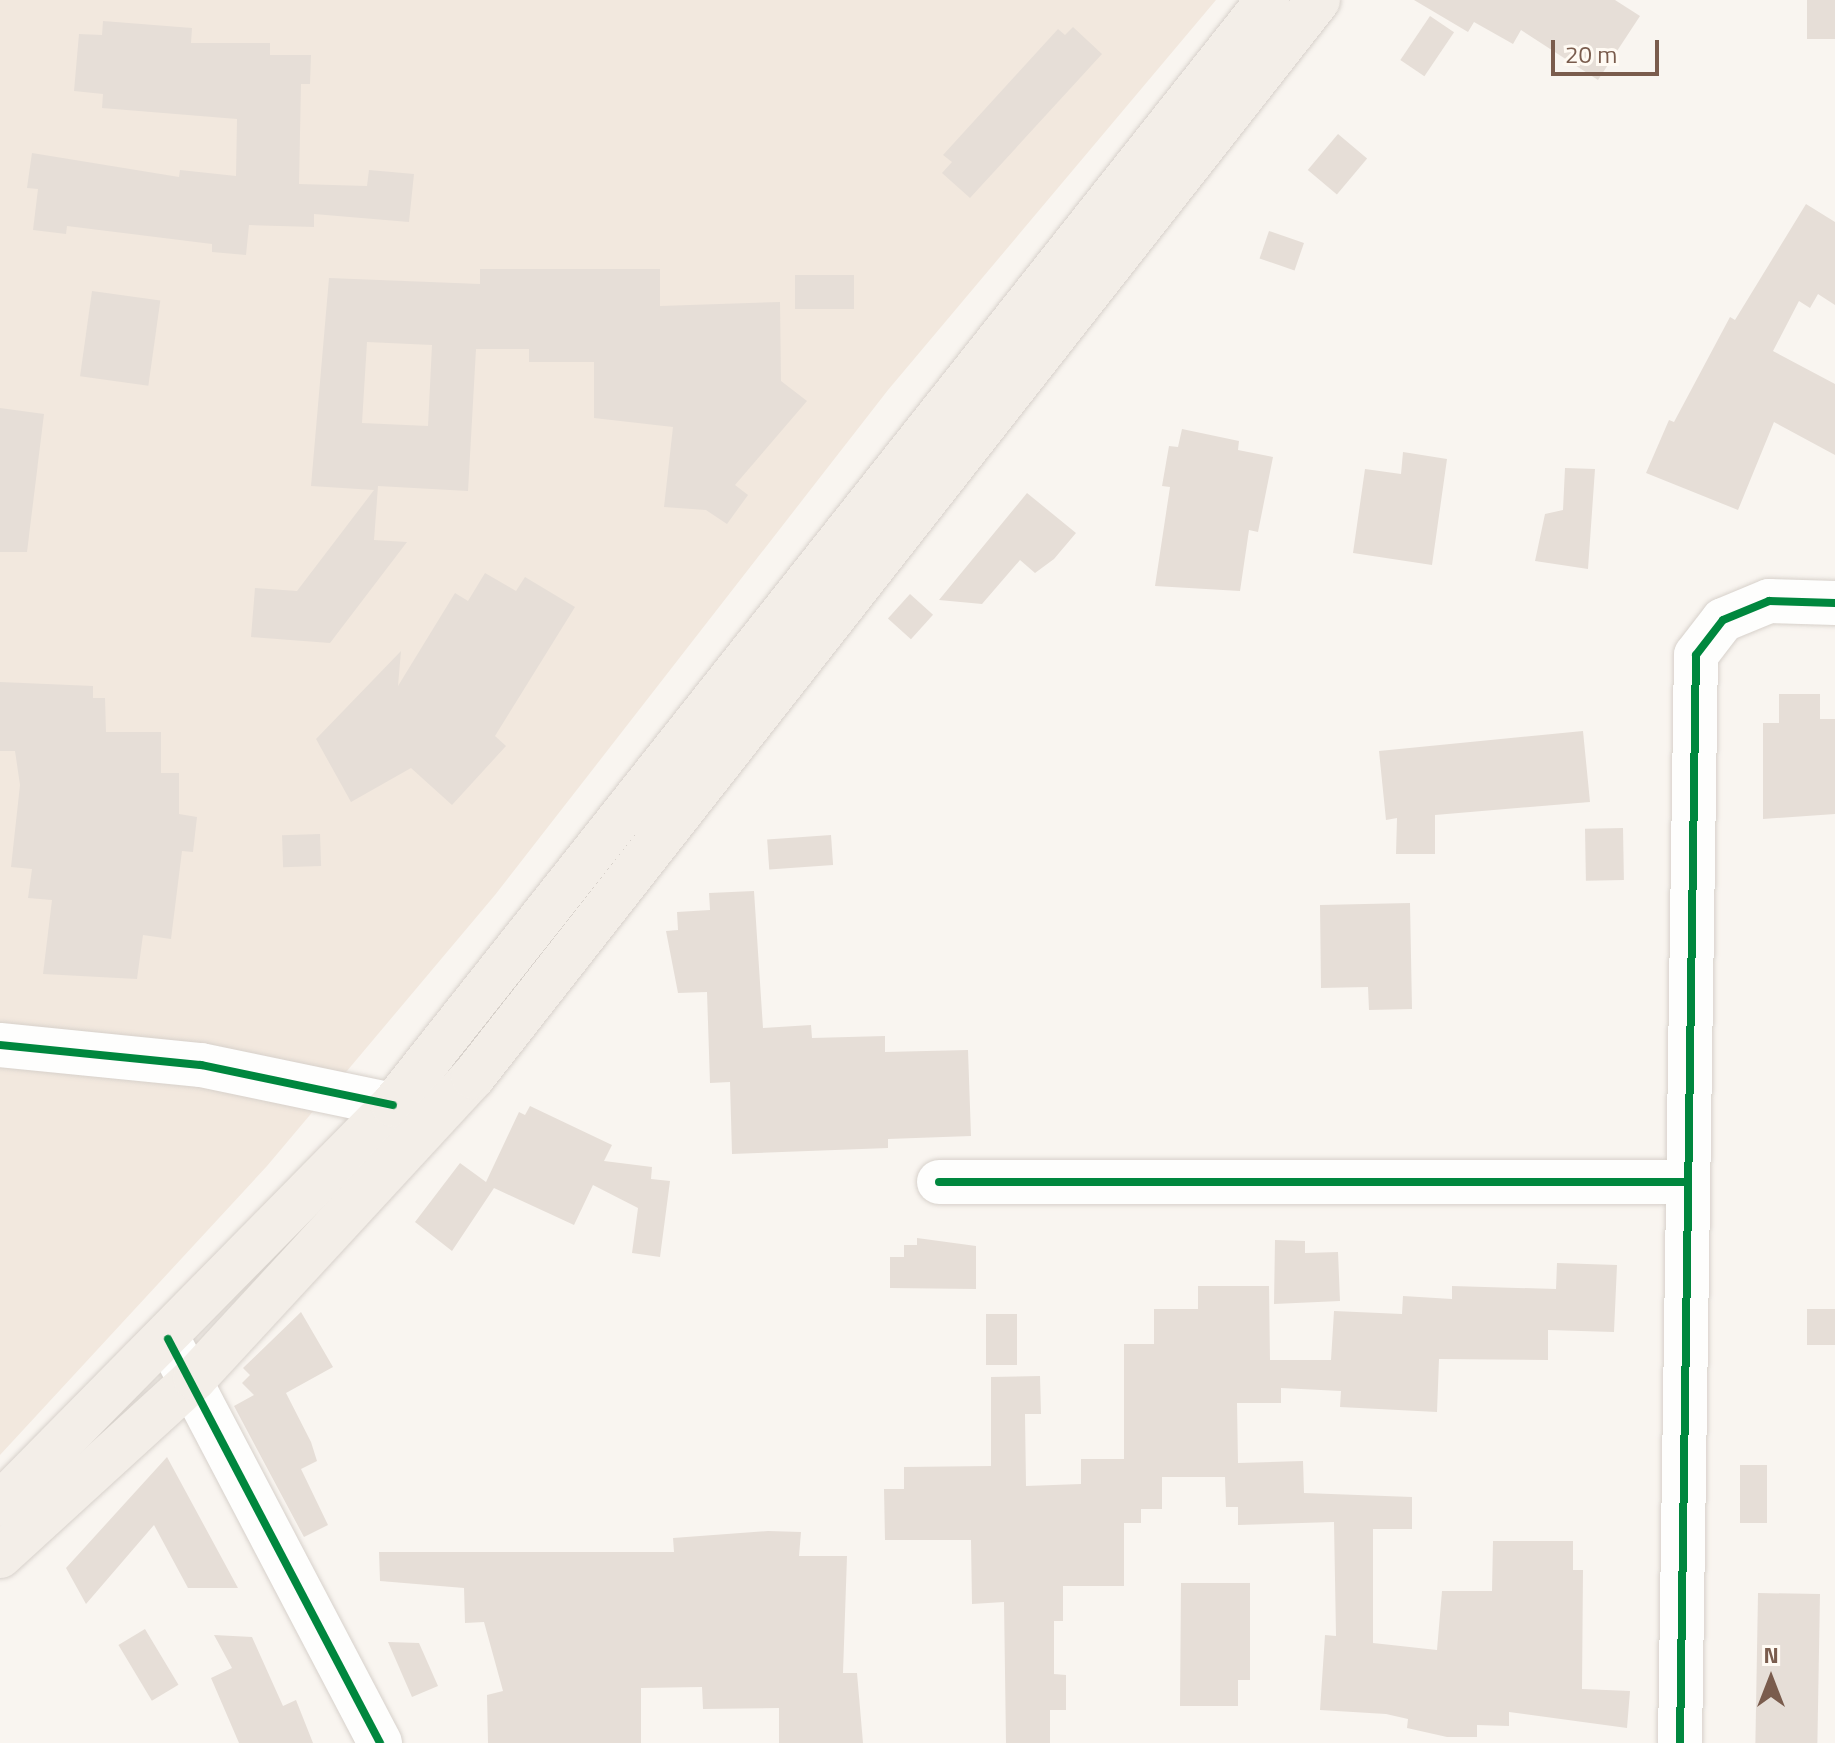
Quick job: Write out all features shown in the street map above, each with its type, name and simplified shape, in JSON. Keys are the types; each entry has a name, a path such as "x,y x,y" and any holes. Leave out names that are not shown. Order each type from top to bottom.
{"main road":[{"path":"0,1504 168,1339 393,1105 1297,3"},
{"path":"0,1556 195,1378 473,1077 1297,3"}],"street":[{"path":"1680,1743 1696,655 1723,620 1769,601 1835,603"},
{"path":"0,1045 201,1065 393,1105"},
{"path":"939,1182 1688,1182"},
{"path":"168,1339 195,1378 380,1743"}],"shaded area":[{"path":"0,0 1216,0 888,390 495,895 267,1166 0,1455"}],"building":[{"path":"1414,0 1615,0 1640,16 1598,80 1521,30 1513,44 1474,22 1468,32"},
{"path":"1807,0 1835,0 1835,39 1807,39"},
{"path":"1430,16 1454,32 1424,76 1400,60"},
{"path":"103,21 192,28 191,43 270,43 270,55 311,55 310,84 301,84 299,184 367,186 369,170 414,174 409,222 314,214 314,227 249,225 246,255 212,252 212,244 67,226 66,234 33,230 38,189 27,188 32,153 179,177 180,170 236,176 237,119 102,108 103,94 74,91 79,34 102,35"},
{"path":"1073,27 1102,54 970,198 942,173 952,162 943,155 1058,29 1065,35"},
{"path":"1338,134 1367,158 1337,194 1308,170"},
{"path":"1806,204 1835,222 1835,305 1818,294 1810,308 1799,301 1773,351 1835,384 1835,455 1774,422 1738,510 1646,473 1669,420 1674,422 1730,317 1735,320"},
{"path":"1269,231 1304,243 1295,270 1260,258"},
{"path":"480,269 660,269 660,306 780,302 781,381 807,401 735,485 748,495 727,524 706,510 664,507 673,427 594,418 594,362 529,362 529,349 476,349 468,491 378,486 374,540 407,542 330,643 251,637 255,588 297,591 374,490 311,486 329,278 480,284","holes":["367,342 432,345 428,426 362,423"]},
{"path":"795,275 854,275 854,309 795,309"},
{"path":"92,291 160,301 148,386 80,376"},
{"path":"0,408 44,414 27,552 0,552"},
{"path":"1182,429 1239,441 1238,450 1273,457 1258,532 1249,530 1240,591 1155,586 1170,487 1162,486 1169,446 1178,447"},
{"path":"1403,452 1447,459 1432,565 1353,553 1365,469 1401,474"},
{"path":"1565,468 1595,469 1588,569 1535,561 1545,514 1563,510"},
{"path":"1027,493 1076,533 1054,559 1035,573 1020,560 982,604 939,600"},
{"path":"485,573 516,591 525,577 575,607 495,736 506,746 452,805 411,768 351,802 316,739 401,651 398,686 455,593 468,601"},
{"path":"910,594 933,615 911,639 888,619"},
{"path":"0,682 93,686 93,698 105,698 106,732 161,732 161,773 179,773 179,814 197,817 193,852 182,851 171,939 143,935 137,979 43,974 52,900 28,898 32,869 11,867 20,785 15,751 0,751"},
{"path":"1779,694 1820,694 1820,719 1835,719 1835,814 1763,819 1763,723 1779,723"},
{"path":"1583,731 1590,802 1435,815 1435,854 1396,854 1397,818 1386,820 1379,751"},
{"path":"1623,828 1624,880 1586,881 1585,829"},
{"path":"320,834 321,866 283,867 282,835"},
{"path":"831,835 833,865 769,869 767,839"},
{"path":"754,891 763,1028 811,1025 812,1038 885,1036 885,1052 968,1050 971,1136 888,1139 888,1148 732,1154 730,1082 710,1083 707,992 678,993 666,931 678,930 677,912 710,910 709,893"},
{"path":"1410,903 1412,1009 1369,1010 1368,987 1321,988 1320,905"},
{"path":"530,1106 612,1145 604,1161 652,1167 651,1179 670,1181 660,1257 632,1253 638,1208 593,1185 574,1225 494,1188 452,1251 415,1222 460,1163 486,1182 519,1112 525,1115"},
{"path":"917,1238 976,1246 976,1289 890,1288 890,1257 904,1257 904,1245 917,1245"},
{"path":"1275,1240 1305,1241 1305,1253 1338,1252 1340,1301 1274,1304"},
{"path":"1557,1263 1617,1265 1614,1332 1548,1330 1548,1360 1439,1359 1437,1412 1340,1407 1341,1391 1281,1388 1281,1403 1237,1403 1238,1463 1303,1461 1304,1493 1412,1497 1412,1529 1373,1529 1373,1643 1437,1650 1442,1591 1492,1591 1493,1541 1573,1541 1573,1570 1583,1570 1582,1689 1630,1691 1627,1728 1509,1712 1509,1726 1477,1725 1477,1737 1447,1737 1407,1728 1408,1719 1386,1714 1320,1710 1325,1635 1336,1636 1334,1522 1238,1525 1238,1507 1226,1507 1225,1477 1162,1477 1162,1509 1141,1509 1141,1523 1124,1523 1124,1586 1063,1586 1063,1621 1054,1621 1054,1674 1066,1675 1066,1710 1050,1710 1050,1743 1006,1743 1004,1602 972,1604 971,1540 885,1540 884,1489 904,1489 904,1467 991,1466 991,1377 1040,1376 1041,1414 1025,1414 1026,1486 1081,1484 1081,1459 1124,1459 1124,1344 1154,1344 1154,1309 1198,1309 1198,1286 1269,1286 1270,1360 1331,1360 1334,1311 1402,1314 1403,1296 1452,1299 1452,1286 1556,1289"},
{"path":"1807,1309 1835,1309 1835,1345 1807,1345"},
{"path":"301,1312 333,1367 286,1393 311,1442 317,1461 301,1469 328,1525 304,1537 234,1406 254,1395 242,1383 250,1375 243,1368"},
{"path":"986,1314 1017,1314 1017,1365 986,1365"},
{"path":"167,1457 238,1588 188,1588 154,1525 86,1604 66,1568"},
{"path":"1740,1465 1767,1465 1767,1523 1740,1523"},
{"path":"768,1531 801,1532 799,1556 847,1556 843,1673 857,1673 863,1743 779,1743 779,1708 703,1709 702,1687 641,1688 641,1743 488,1743 487,1695 503,1691 484,1622 465,1623 464,1588 380,1581 379,1552 674,1552 673,1538"},
{"path":"1181,1583 1250,1583 1250,1680 1238,1680 1238,1706 1180,1706"},
{"path":"1758,1593 1820,1594 1817,1743 1755,1743"},
{"path":"145,1629 178,1685 152,1701 118,1645"},
{"path":"214,1635 252,1637 283,1706 296,1700 313,1743 239,1743 211,1678 232,1668"},
{"path":"388,1642 419,1643 438,1686 412,1697"}],"cycle path":[{"path":"1680,1743 1696,655 1723,620 1769,601 1835,603"},
{"path":"0,1045 201,1065 393,1105"},
{"path":"939,1182 1688,1182"},
{"path":"168,1339 380,1743"}]}
